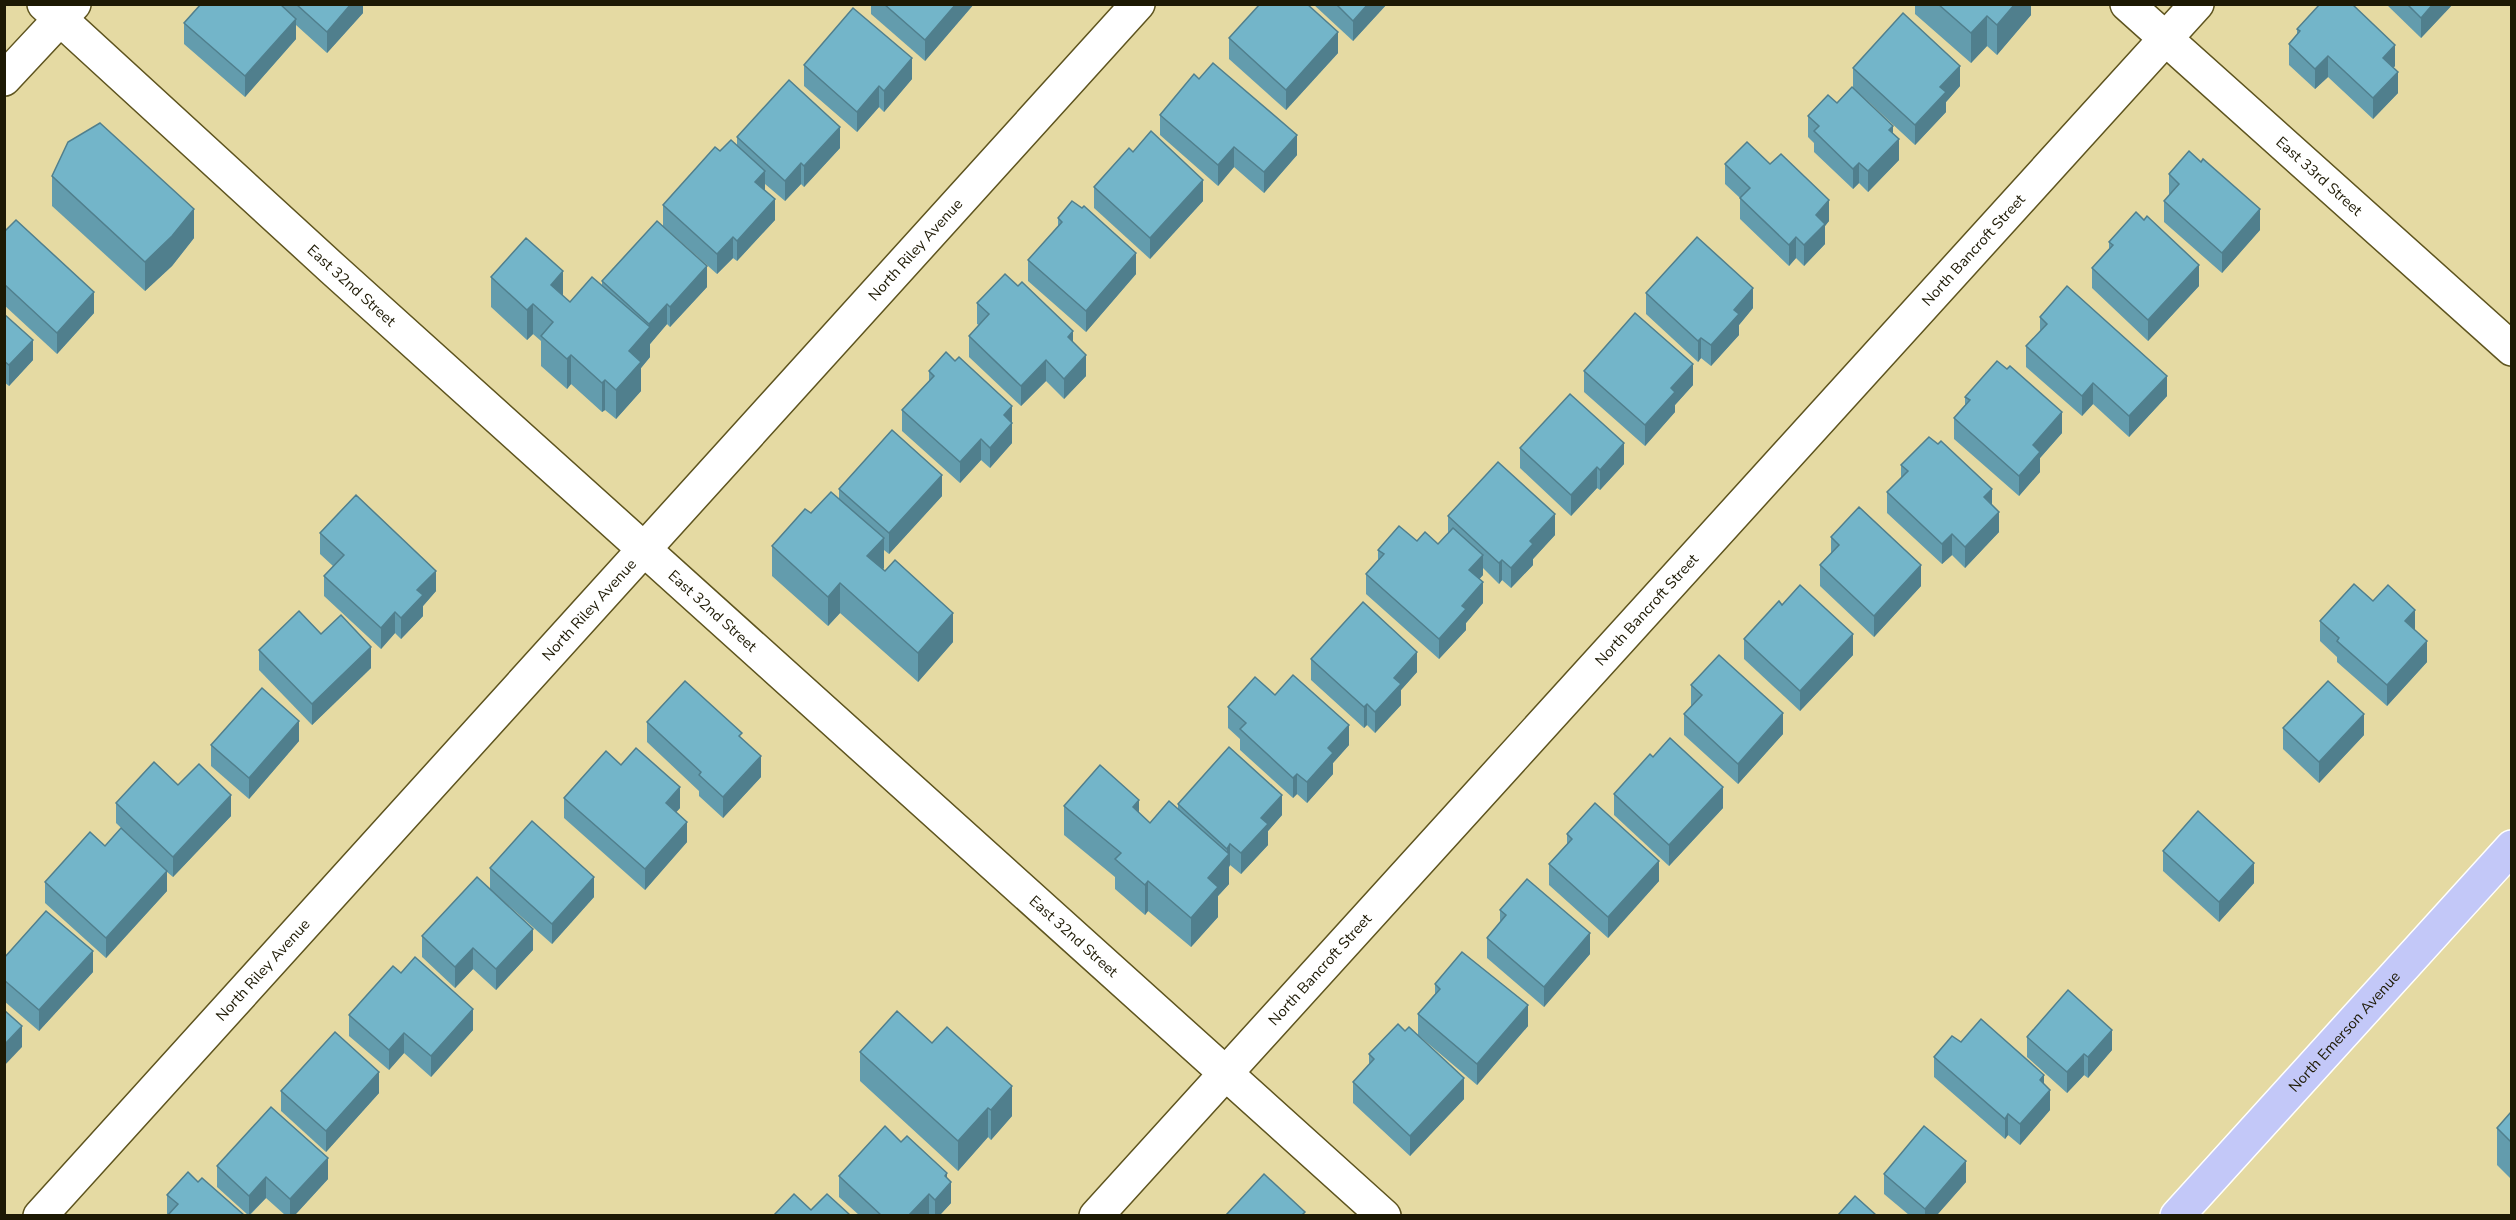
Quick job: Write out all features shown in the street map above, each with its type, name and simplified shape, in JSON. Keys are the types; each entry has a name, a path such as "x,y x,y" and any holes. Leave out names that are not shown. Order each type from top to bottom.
{"main road":[{"name":"North Emerson Avenue","path":"2176,1215 2511,847"}],"street":[{"name":"North Riley Avenue","path":"40,1215 1138,4"},
{"name":"East 33rd Street","path":"2127,4 2511,349"},
{"name":"North Bancroft Street","path":"1096,1215 2197,4"},
{"name":"East 32nd Street","path":"59,9 333,269 1384,1215"},
{"path":"4,79 59,9"}],"building":[{"path":"201,4 280,4 296,19 245,76 184,23"},
{"path":"296,4 351,4 327,32"},
{"path":"884,4 956,4 925,40"},
{"path":"1260,4 1307,4 1338,32 1286,90 1229,38"},
{"path":"1336,4 1368,4 1353,21"},
{"path":"1938,4 2015,4 1997,25 1987,16 1971,33"},
{"path":"2320,4 2352,4 2395,45 2383,58 2398,72 2373,98 2328,56 2315,69 2289,44 2300,31 2297,29"},
{"path":"2407,4 2433,4 2421,18"},
{"path":"853,8 912,58 884,91 879,86 857,112 804,65"},
{"path":"1903,13 1960,66 1940,87 1946,92 1915,125 1853,68"},
{"path":"1213,63 1297,135 1264,172 1234,147 1218,165 1160,115 1194,74 1199,79"},
{"path":"789,80 840,127 804,166 801,163 785,181 737,137"},
{"path":"1852,87 1893,126 1889,130 1899,139 1868,171 1859,163 1853,169 1814,131 1819,126 1808,116 1828,95 1837,103"},
{"path":"100,123 194,209 172,236 145,262 52,176 68,142"},
{"path":"1151,131 1203,180 1150,238 1094,187 1129,148 1133,152"},
{"path":"731,140 765,171 755,182 775,199 737,241 733,237 717,254 663,205 715,147 720,151"},
{"path":"1747,142 1770,164 1781,154 1829,200 1816,215 1825,224 1804,245 1796,237 1789,245 1740,198 1750,188 1725,164"},
{"path":"2189,151 2201,162 2203,159 2260,209 2222,253 2164,201 2179,184 2169,174"},
{"path":"1072,201 1082,208 1084,206 1136,253 1086,311 1028,260 1062,222 1058,218"},
{"path":"2136,212 2144,220 2147,216 2199,265 2148,320 2092,268 2113,245 2109,242"},
{"path":"16,220 94,292 57,333 4,284 4,232"},
{"path":"657,221 707,266 670,307 667,304 649,324 602,281"},
{"path":"1697,237 1753,288 1734,310 1739,314 1711,345 1701,338 1698,341 1646,293"},
{"path":"526,238 563,271 551,285 570,302 592,277 650,327 629,351 641,362 616,390 605,380 602,383 571,355 567,359 541,336 553,322 533,304 527,310 491,277"},
{"path":"1005,274 1018,286 1022,282 1073,331 1068,337 1086,355 1064,379 1046,360 1021,386 969,336 989,314 977,303"},
{"path":"2067,286 2167,376 2129,416 2093,383 2082,396 2026,346 2047,324 2040,317"},
{"path":"1635,313 1693,364 1671,388 1675,392 1645,425 1584,371"},
{"path":"4,314 33,340 9,365 4,361"},
{"path":"946,352 955,361 959,357 1012,406 1004,415 1012,423 990,448 981,439 960,462 902,410 934,376 929,371"},
{"path":"1997,361 2007,369 2010,366 2062,412 2033,445 2040,452 2019,476 1954,418 1970,400 1965,397"},
{"path":"1570,394 1624,443 1600,470 1597,467 1571,495 1520,448"},
{"path":"892,430 942,475 889,533 839,489"},
{"path":"1929,437 1938,444 1941,441 1992,489 1984,497 1999,512 1965,547 1952,534 1942,544 1887,492 1908,471 1901,465"},
{"path":"1498,462 1555,514 1530,541 1533,544 1511,568 1502,560 1499,563 1448,516"},
{"path":"831,492 884,538 867,556 885,571 895,560 953,613 918,653 840,583 828,597 772,546 805,509 811,513"},
{"path":"356,495 436,571 417,590 423,595 401,618 395,612 381,628 324,576 344,555 320,533"},
{"path":"1859,507 1921,565 1874,616 1820,565 1839,545 1831,537"},
{"path":"1399,526 1417,541 1425,532 1438,544 1453,528 1483,555 1469,570 1483,582 1462,606 1466,609 1439,639 1366,574 1384,554 1378,550"},
{"path":"2354,584 2373,601 2388,585 2415,610 2405,621 2427,641 2387,685 2337,641 2339,638 2320,621"},
{"path":"1800,585 1853,634 1800,691 1744,639 1779,601 1782,605"},
{"path":"1363,602 1417,652 1394,678 1401,684 1375,712 1367,704 1364,707 1311,659"},
{"path":"299,611 321,634 341,615 371,647 312,704 259,650"},
{"path":"1719,655 1783,713 1738,764 1684,714 1702,695 1691,685"},
{"path":"1293,675 1349,725 1328,748 1333,753 1307,782 1297,774 1293,778 1240,729 1246,723 1228,707 1255,677 1275,695"},
{"path":"685,681 742,733 739,736 761,756 723,797 699,775 701,772 647,722"},
{"path":"2328,681 2364,714 2319,762 2283,728"},
{"path":"262,688 299,721 249,778 211,745"},
{"path":"1670,738 1723,787 1669,845 1614,794 1650,754 1653,757"},
{"path":"1229,747 1282,795 1261,818 1268,824 1241,853 1230,844 1227,849 1178,804"},
{"path":"636,748 680,787 666,803 687,822 645,869 564,798 606,751 621,765"},
{"path":"154,762 178,785 199,764 231,795 173,857 116,803"},
{"path":"1100,765 1139,800 1133,807 1150,823 1169,801 1229,854 1208,878 1218,887 1191,918 1148,881 1145,885 1115,859 1121,853 1064,806"},
{"path":"1595,803 1659,861 1608,917 1549,864 1572,839 1567,834"},
{"path":"2198,811 2254,863 2219,902 2163,851"},
{"path":"532,821 594,877 552,924 490,868"},
{"path":"121,828 167,871 106,938 45,882 90,832 105,846"},
{"path":"477,877 533,929 496,969 473,948 455,967 422,936"},
{"path":"1527,879 1590,933 1544,987 1487,938 1506,915 1500,910"},
{"path":"46,911 93,951 39,1010 4,980 4,958"},
{"path":"1462,952 1528,1005 1477,1064 1418,1014 1440,989 1435,984"},
{"path":"415,957 473,1009 431,1056 404,1033 389,1050 349,1015 393,966 401,973"},
{"path":"2068,990 2112,1030 2088,1057 2084,1054 2067,1072 2027,1037"},
{"path":"4,1010 22,1026 4,1045"},
{"path":"897,1011 932,1043 947,1027 1012,1086 991,1110 988,1108 958,1141 860,1052"},
{"path":"1981,1019 2044,1075 2040,1080 2050,1090 2020,1124 2008,1114 2005,1119 1934,1057 1952,1036 1961,1042"},
{"path":"1398,1024 1405,1031 1409,1027 1464,1078 1410,1136 1353,1082 1374,1059 1369,1054"},
{"path":"335,1032 379,1072 326,1131 281,1091"},
{"path":"271,1107 328,1158 290,1199 266,1177 249,1196 217,1166"},
{"path":"2511,1112 2511,1142 2497,1128"},
{"path":"885,1126 901,1142 907,1136 947,1173 945,1176 951,1182 935,1200 929,1194 909,1215 881,1215 839,1176"},
{"path":"1924,1126 1966,1161 1925,1209 1884,1174"},
{"path":"188,1172 198,1182 202,1178 244,1215 168,1215 178,1204 167,1195"},
{"path":"1264,1174 1305,1212 1302,1215 1226,1215"},
{"path":"794,1194 811,1210 827,1194 850,1215 774,1215"},
{"path":"1855,1196 1876,1215 1838,1215"}]}
